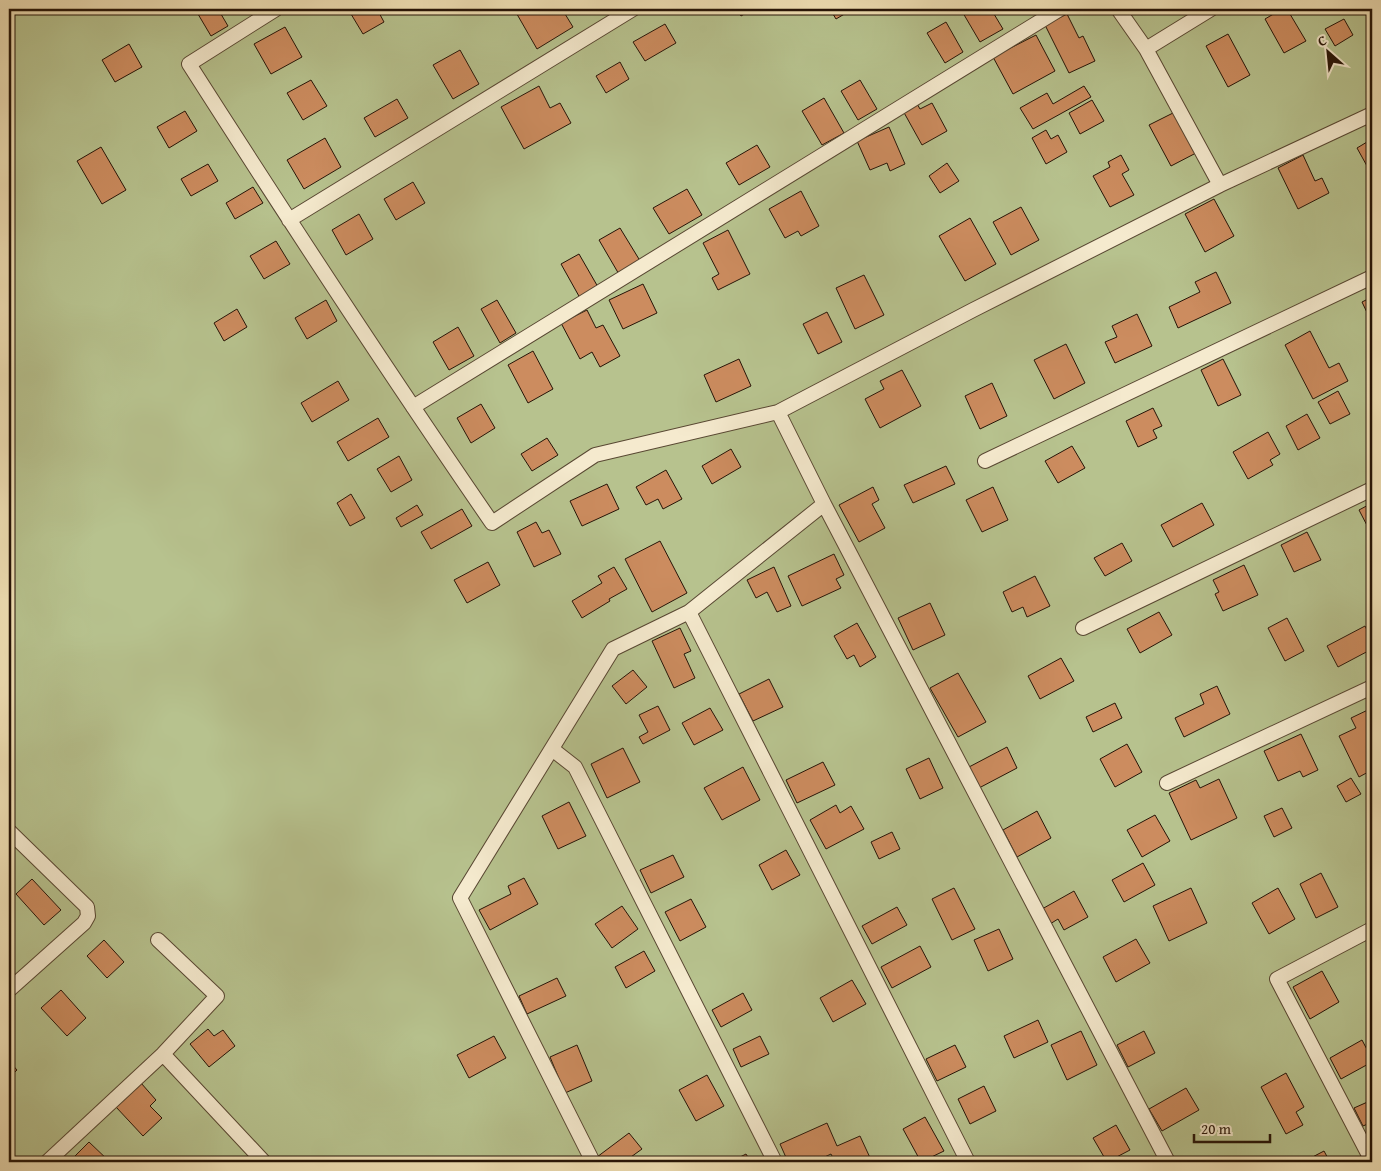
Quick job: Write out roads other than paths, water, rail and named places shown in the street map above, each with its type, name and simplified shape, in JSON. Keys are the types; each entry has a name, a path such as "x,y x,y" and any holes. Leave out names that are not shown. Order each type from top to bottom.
{"lane":[{"path":"276,9 190,64 289,220 412,407 492,523 595,455 778,412 973,310 1220,185 1372,114"},
{"path":"289,220 633,9"},
{"path":"412,407 1060,9"},
{"path":"1118,9 1146,49 1220,185"},
{"path":"1146,49 1212,9"},
{"path":"985,461 1372,277"},
{"path":"778,412 824,504 1168,1162"},
{"path":"1083,628 1372,489"},
{"path":"593,1162 460,898 613,649 689,612 824,504"},
{"path":"689,612 968,1162"},
{"path":"1167,783 1372,687"},
{"path":"552,749 575,767 775,1162"},
{"path":"9,830 87,907 88,916 84,923 9,990"},
{"path":"1371,1157 1277,979 1372,929"},
{"path":"46,1162 163,1054 217,996 158,940"},
{"path":"163,1054 264,1162"}]}
